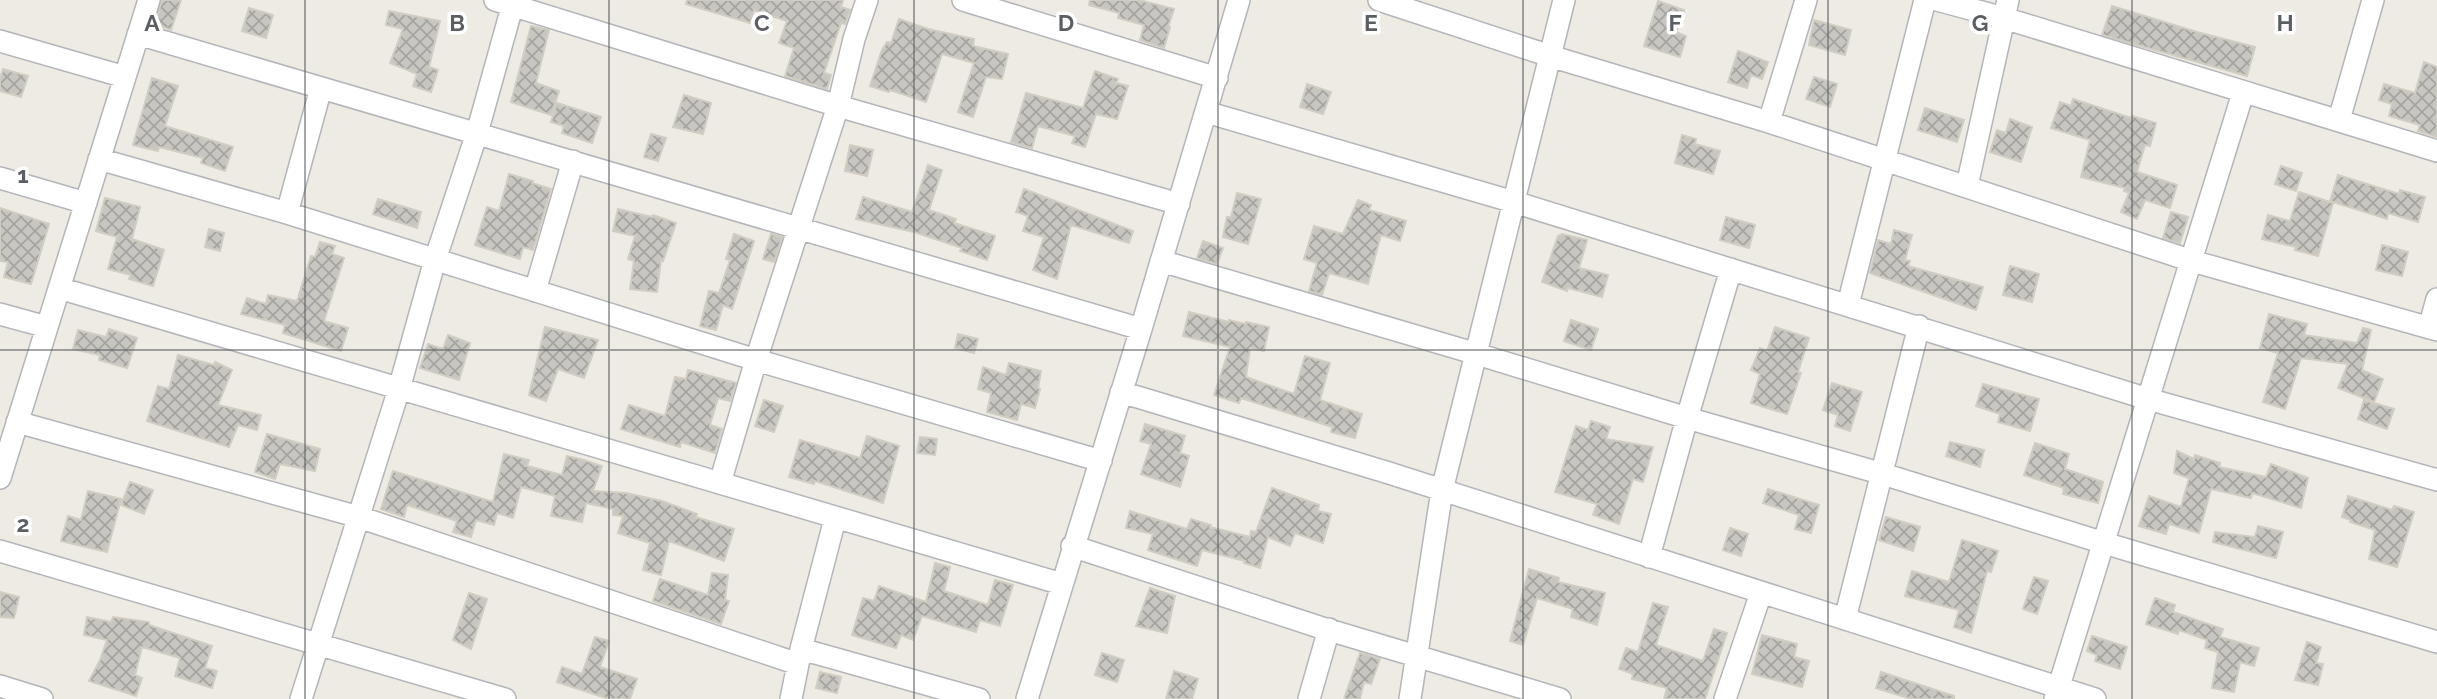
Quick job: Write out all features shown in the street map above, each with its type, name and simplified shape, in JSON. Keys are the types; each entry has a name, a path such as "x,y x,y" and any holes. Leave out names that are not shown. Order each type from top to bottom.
{"street":[{"path":"2,464 149,0"},
{"path":"720,483 756,360 838,106 854,38 867,0"},
{"path":"963,0 1217,78"},
{"path":"1028,699 1239,0"},
{"path":"1380,0 1550,56 1769,122 2192,261 2433,329 2437,299"},
{"path":"1410,699 1442,490 1564,0"},
{"path":"1769,122 1806,0"},
{"path":"1848,305 1925,0"},
{"path":"1937,0 2006,9 2243,93 2437,151"},
{"path":"2339,120 2373,0"},
{"path":"301,699 399,389 435,260 477,133 507,2 838,106 1179,204"},
{"path":"1967,186 2006,9"},
{"path":"138,34 1141,329"},
{"path":"0,41 125,77"},
{"path":"288,213 321,88"},
{"path":"2057,693 2243,93"},
{"path":"1206,112 1514,202 2148,398 2437,480"},
{"path":"99,159 288,213 756,360 1101,461"},
{"path":"535,291 573,161"},
{"path":"0,178 86,203"},
{"path":"1161,261 1883,474 2437,642"},
{"path":"1649,557 1686,418 1731,269"},
{"path":"59,288 1062,584"},
{"path":"0,314 47,327"},
{"path":"1845,619 1919,326"},
{"path":"1121,392 1442,490 1845,619 2057,693 2095,699"},
{"path":"17,422 359,517 639,612 800,657 979,699"},
{"path":"792,699 835,519"},
{"path":"1072,546 1329,629 1560,699"},
{"path":"0,551 505,699"},
{"path":"1726,699 1761,593"},
{"path":"1309,699 1329,629"},
{"path":"0,685 42,699"}],"building":[{"path":"162,0 181,0 171,30 155,24"},
{"path":"687,0 843,0 841,7 850,10 845,24 841,23 824,73 831,75 827,89 785,76 794,48 779,43 787,21 754,10 750,23 686,4"},
{"path":"1090,0 1139,0 1174,9 1164,48 1140,40 1144,25 1118,18 1119,13 1089,5"},
{"path":"1658,1 1684,10 1676,32 1686,36 1680,57 1644,46"},
{"path":"2112,6 2255,47 2247,76 2102,35"},
{"path":"249,8 273,15 266,38 242,31"},
{"path":"389,11 440,21 429,67 438,70 431,92 413,86 417,74 390,63 403,29 386,25"},
{"path":"899,19 928,29 974,39 973,46 1008,54 1002,79 986,77 973,117 958,112 974,63 942,54 926,102 870,86 882,50 887,42 891,43"},
{"path":"1814,20 1851,30 1845,55 1809,45"},
{"path":"531,26 549,30 536,83 559,91 551,115 511,102"},
{"path":"1738,51 1768,62 1762,79 1751,75 1747,88 1728,82"},
{"path":"2424,62 2437,67 2437,137 2418,131 2420,125 2389,116 2392,104 2379,100 2384,84 2415,93"},
{"path":"3,69 28,76 21,97 0,91"},
{"path":"1095,71 1118,79 1116,83 1128,86 1117,119 1096,114 1085,147 1072,143 1075,136 1038,126 1032,148 1011,142 1026,93 1083,108"},
{"path":"1814,77 1837,84 1830,107 1806,99"},
{"path":"152,78 178,86 165,126 233,147 225,171 201,163 203,158 159,147 158,151 133,145"},
{"path":"1307,84 1331,92 1323,114 1300,107"},
{"path":"684,95 711,103 703,134 673,127"},
{"path":"2073,99 2131,118 2132,116 2156,123 2150,146 2145,145 2137,172 2177,185 2170,208 2145,200 2137,219 2121,212 2129,193 2124,191 2125,188 2081,177 2090,140 2051,128 2060,102 2071,106"},
{"path":"557,103 601,117 592,143 562,133 564,126 551,122"},
{"path":"1925,108 1964,120 1957,142 1918,130"},
{"path":"2010,119 2032,127 2021,162 1990,152 1997,130 2006,133"},
{"path":"651,134 666,138 658,161 644,157"},
{"path":"1682,135 1696,139 1695,144 1720,151 1713,174 1675,163"},
{"path":"850,145 873,150 867,176 845,171"},
{"path":"928,165 942,170 929,210 956,219 954,223 995,236 987,260 960,251 962,248 914,232 856,219 863,197 912,212"},
{"path":"2281,166 2302,173 2296,191 2275,184"},
{"path":"509,174 551,189 533,250 523,247 520,259 475,245 487,207 499,211"},
{"path":"2338,175 2399,194 2400,190 2425,197 2418,222 2388,213 2387,219 2330,201"},
{"path":"1024,189 1133,231 1129,243 1071,225 1057,279 1033,270 1044,237 1023,231 1028,216 1016,212"},
{"path":"2299,192 2333,203 2318,256 2295,250 2296,247 2262,239 2268,215 2290,221"},
{"path":"1237,193 1261,199 1248,244 1223,237 1227,217 1231,217"},
{"path":"105,198 140,207 132,239 164,250 153,286 129,279 131,275 108,269 117,237 96,231"},
{"path":"378,199 421,212 417,228 373,214"},
{"path":"1358,200 1371,205 1369,210 1406,221 1400,241 1381,235 1368,284 1329,273 1322,295 1309,291 1317,263 1304,259 1314,226 1343,234"},
{"path":"0,208 49,224 31,284 4,277 8,262 0,261"},
{"path":"618,209 652,217 653,215 676,223 663,261 661,260 657,292 630,289 634,261 628,259 635,236 613,231"},
{"path":"2171,212 2188,217 2180,243 2163,238"},
{"path":"1726,217 1755,225 1749,248 1720,240"},
{"path":"209,229 224,233 220,251 205,247"},
{"path":"1894,230 1912,235 1905,260 1910,261 1908,266 1983,287 1976,310 1870,273 1878,240 1891,244"},
{"path":"734,234 754,241 732,309 723,305 716,330 700,326 709,291 719,293 730,260 726,259"},
{"path":"771,234 782,237 774,262 763,259"},
{"path":"1562,234 1587,240 1579,268 1608,275 1602,297 1568,288 1567,291 1542,282 1558,236"},
{"path":"1203,241 1223,248 1217,264 1197,258"},
{"path":"320,242 335,246 332,254 344,258 324,321 348,328 341,351 283,333 285,325 241,314 247,298 266,304 268,295 297,301 311,256 315,257"},
{"path":"2382,245 2408,252 2402,276 2376,270"},
{"path":"2010,266 2039,274 2032,302 2003,295"},
{"path":"1189,312 1229,322 1246,322 1269,327 1264,351 1250,348 1246,377 1294,394 1305,356 1330,363 1320,400 1362,414 1355,438 1331,432 1332,427 1241,398 1239,403 1214,395 1230,347 1183,336"},
{"path":"2269,314 2307,324 2304,335 2357,343 2363,328 2371,330 2362,370 2383,379 2374,402 2338,388 2348,364 2301,358 2285,409 2263,402 2278,353 2260,348"},
{"path":"1571,320 1598,329 1591,350 1564,341"},
{"path":"545,327 598,340 584,378 558,369 546,401 529,395"},
{"path":"1775,327 1809,338 1787,414 1751,403 1760,374 1751,370 1760,348 1767,351"},
{"path":"109,329 137,338 127,368 99,360 100,355 73,349 78,330 106,337"},
{"path":"958,334 978,339 974,353 955,348"},
{"path":"448,335 470,343 459,380 420,368 428,344 443,349"},
{"path":"178,355 214,365 215,362 232,370 218,405 261,415 257,430 238,425 229,447 147,421 158,386 169,389"},
{"path":"1009,363 1041,371 1035,408 1021,404 1017,420 987,412 991,393 978,389 983,367 1006,375"},
{"path":"688,370 736,383 730,401 718,398 710,425 722,429 715,453 681,442 680,447 621,429 629,405 665,416 675,377 686,379"},
{"path":"1832,383 1862,392 1850,431 1835,426 1838,415 1823,410"},
{"path":"1983,384 2039,399 2030,431 1998,422 2000,414 1976,406"},
{"path":"764,400 783,406 774,432 755,426"},
{"path":"2364,400 2394,409 2387,429 2358,419"},
{"path":"1591,421 1610,427 1606,439 1653,447 1643,482 1633,479 1619,524 1593,515 1597,504 1555,492 1576,426 1588,430"},
{"path":"1145,424 1185,436 1180,453 1189,456 1180,487 1141,474 1151,444 1140,441"},
{"path":"267,434 320,449 315,471 280,464 275,479 255,472"},
{"path":"867,436 899,446 883,503 815,481 814,484 789,477 800,440 860,458"},
{"path":"920,437 937,439 935,455 917,453"},
{"path":"1950,442 1984,450 1980,467 1946,456"},
{"path":"2035,443 2069,454 2065,469 2103,482 2098,503 2063,494 2064,488 2024,475"},
{"path":"2177,451 2194,459 2195,455 2220,463 2219,467 2266,477 2271,464 2308,478 2301,508 2252,493 2251,498 2211,489 2199,533 2169,524 2166,534 2139,526 2149,496 2181,507 2189,478 2174,473"},
{"path":"504,454 529,460 527,466 562,475 567,456 584,460 602,466 593,491 626,493 662,501 697,514 696,517 734,529 724,561 669,541 661,575 643,570 650,543 618,533 623,516 613,515 613,509 586,503 582,522 551,516 555,496 521,487 513,518 497,513 494,525 476,520 471,537 453,532 457,521 407,505 404,517 381,509 393,471 493,502"},
{"path":"130,482 153,490 144,514 121,505"},
{"path":"1272,488 1319,505 1318,511 1331,514 1323,543 1295,533 1290,546 1268,537 1260,568 1244,563 1245,561 1202,550 1197,566 1148,550 1153,534 1126,528 1130,511 1187,529 1191,519 1211,525 1210,527 1250,537 1251,531 1256,532"},
{"path":"1768,489 1819,505 1811,533 1795,529 1799,515 1763,503"},
{"path":"88,491 121,499 107,552 61,541 68,516 81,520"},
{"path":"2348,496 2392,510 2394,506 2414,512 2397,567 2369,559 2375,530 2342,517"},
{"path":"1886,517 1920,527 1913,551 1879,540"},
{"path":"2258,526 2283,532 2276,558 2213,542 2215,532 2255,537"},
{"path":"1730,528 1748,534 1741,556 1723,550"},
{"path":"1962,540 1998,551 1991,572 1987,571 1971,633 1954,627 1959,610 1905,596 1912,571 1949,582"},
{"path":"935,563 950,567 944,591 988,605 995,580 1013,585 1000,626 980,620 976,632 922,616 913,640 901,635 896,648 852,635 863,598 874,601 879,586 926,602"},
{"path":"1529,569 1559,578 1558,582 1605,593 1597,625 1571,617 1573,609 1537,598 1523,645 1510,641"},
{"path":"712,573 728,575 725,600 729,601 721,624 653,601 660,579 708,595"},
{"path":"2034,577 2048,581 2037,614 2023,609"},
{"path":"1150,588 1175,596 1167,633 1136,626"},
{"path":"0,592 19,597 14,618 0,617"},
{"path":"469,593 487,599 471,649 453,640"},
{"path":"2155,598 2175,605 2173,612 2223,629 2220,637 2259,648 2254,666 2240,662 2234,692 2212,688 2218,652 2205,648 2207,640 2179,630 2178,634 2146,624"},
{"path":"1653,603 1668,607 1656,645 1703,661 1714,629 1727,633 1705,699 1664,699 1667,688 1632,679 1633,674 1619,669 1626,648 1638,652"},
{"path":"87,617 111,622 113,617 149,622 149,625 212,646 205,668 217,671 212,688 175,676 180,658 142,647 135,675 142,678 136,696 89,681 107,640 84,635"},
{"path":"1762,635 1797,644 1794,657 1809,661 1802,687 1752,674"},
{"path":"2092,636 2127,647 2120,669 2095,661 2097,655 2087,651"},
{"path":"595,637 609,641 600,667 637,679 630,699 609,699 557,682 562,667 582,674"},
{"path":"2307,642 2321,647 2316,663 2323,664 2318,685 2295,680"},
{"path":"1102,653 1124,660 1117,682 1095,675"},
{"path":"1360,653 1380,659 1371,684 1364,682 1360,699 1344,699"},
{"path":"1174,671 1198,679 1192,699 1166,699"},
{"path":"820,672 841,677 837,693 816,688"},
{"path":"1881,672 1954,696 1954,699 1911,699 1876,688"}]}
